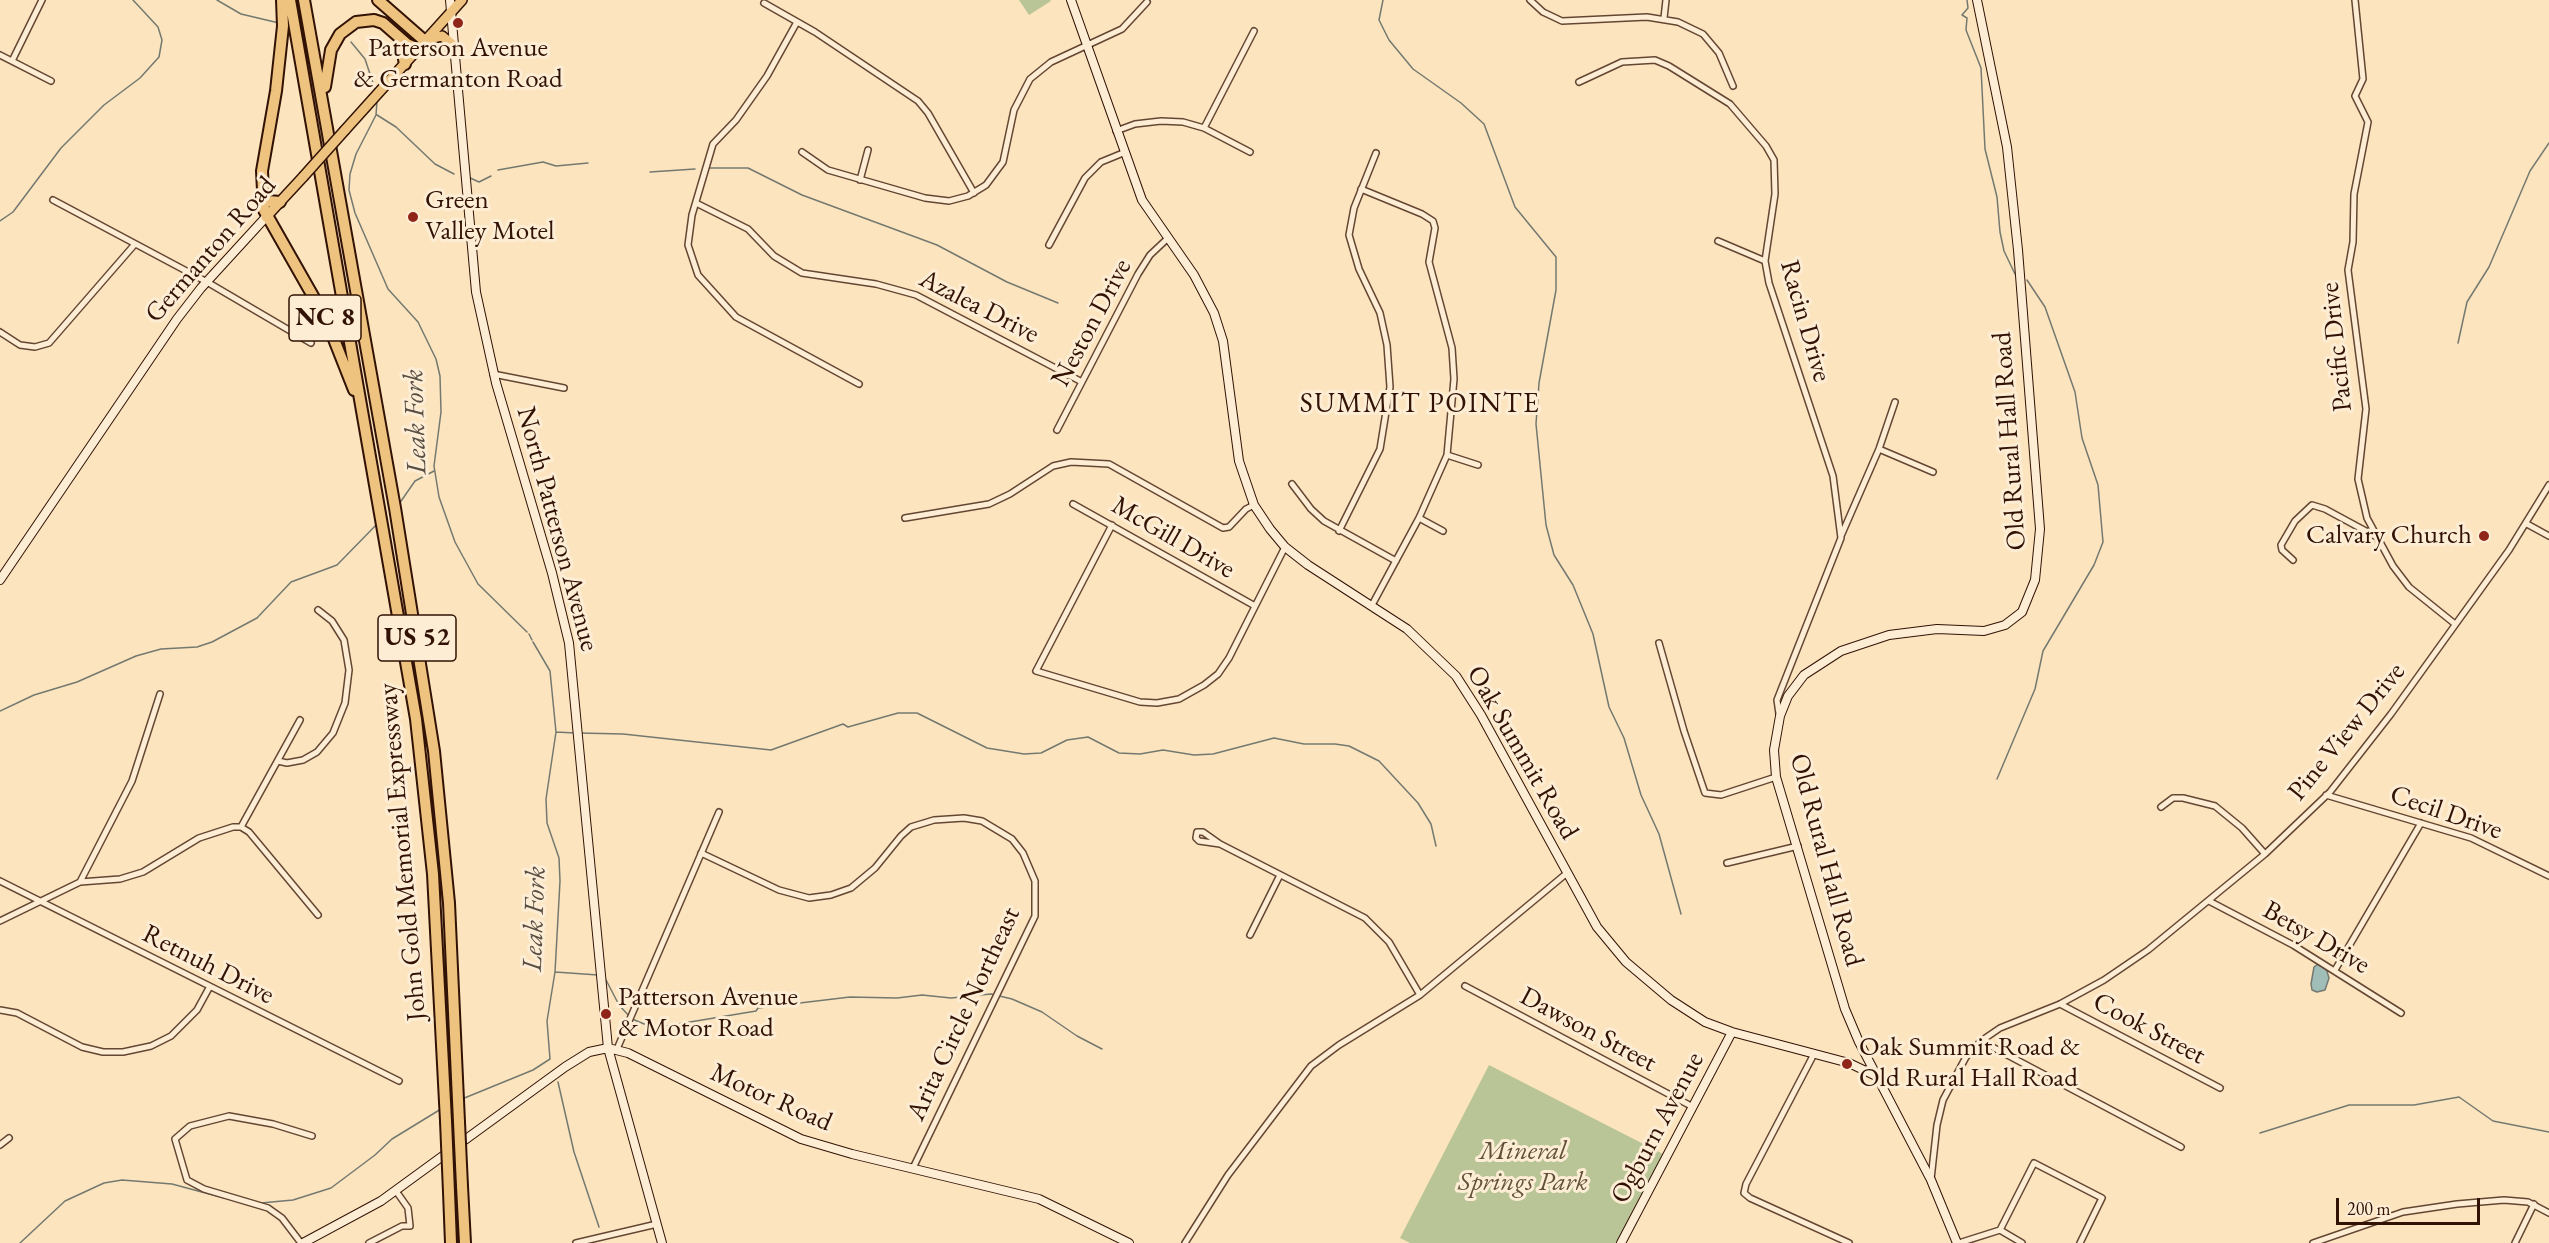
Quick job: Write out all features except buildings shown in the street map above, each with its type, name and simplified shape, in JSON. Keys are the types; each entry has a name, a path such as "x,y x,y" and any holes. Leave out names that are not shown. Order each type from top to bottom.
{"highway":[{"path":"266,217 262,171 276,91 283,26 282,0"},
{"name":"John Gold Memorial Expressway","path":"290,0 407,658 424,780 440,980 451,1243"},
{"name":"John Gold Memorial Expressway","path":"304,0 420,655 434,751 449,903 465,1243"},
{"path":"378,0 424,43"},
{"path":"326,120 327,61 340,34 356,22 374,20 390,28 400,38 424,43"},
{"path":"400,38 405,64"},
{"path":"263,197 268,201 280,202"},
{"name":"NC 8","path":"266,217 305,279 326,319 346,365 366,427"}],"main road":[{"name":"North Patterson Avenue","path":"450,0 476,292 494,374 552,573 569,643 608,1048 662,1243"},
{"name":"Germanton Road","path":"0,580 167,334 207,282 462,0"},
{"name":"Oak Summit Road","path":"1071,0 1142,200 1194,275 1220,330 1239,461 1254,505 1285,546 1308,565 1407,629 1456,676 1482,717 1597,927 1626,962 1682,1008 1705,1022 1732,1032 1849,1063 1878,1077"},
{"name":"Old Rural Hall Road","path":"1958,1243 1931,1180 1845,1009 1776,777 1774,750 1780,716 1788,696 1804,675 1841,651 1889,635 1937,629 1984,631 2005,626 2022,612 2035,580 2040,529 2018,250 2007,147 1977,0"},
{"path":"424,43 442,36 453,45"},
{"name":"Ogburn Avenue","path":"1621,1243 1732,1032"},
{"name":"Motor Road","path":"302,1243 396,1191 565,1066 589,1052 608,1048 617,1049 794,1136 844,1152 1039,1199 1129,1243"}],"street":[{"path":"12,61 42,0"},
{"path":"1530,0 1543,12 1562,21 1664,18 1678,22 1702,34 1719,53 1733,86"},
{"path":"1664,18 1666,0"},
{"name":"Pacific Drive","path":"2355,0 2363,79 2355,96 2368,122 2354,194 2353,242 2348,270 2352,318 2366,409 2358,479 2367,518 2375,536 2409,587 2456,624"},
{"path":"802,152 819,167 932,200 957,199 974,193 993,178 1003,162 1014,110 1029,79 1051,62 1122,29 1147,2"},
{"path":"764,3 918,101 928,113 974,193"},
{"path":"797,22 767,76 736,120 713,144 688,232 691,258 698,275 722,305 742,321 859,384"},
{"path":"1204,128 1254,31"},
{"path":"0,54 51,81"},
{"name":"Racin Drive","path":"1579,82 1622,62 1654,60 1677,70 1730,104 1767,146 1774,161 1775,194 1765,261 1768,284 1833,476 1840,538 1777,700 1780,716"},
{"path":"1116,131 1135,124 1161,121 1183,122 1204,128 1250,152"},
{"path":"860,180 868,150"},
{"path":"1049,245 1085,178 1101,162 1124,153"},
{"path":"1339,531 1380,449 1390,387 1387,345 1380,313 1356,259 1349,235 1354,208 1376,153"},
{"path":"1361,189 1422,214 1433,221 1435,228 1429,262 1452,348 1452,412 1446,455 1419,518 1372,605"},
{"path":"53,200 207,282 312,343"},
{"name":"Azalea Drive","path":"696,203 748,229 774,256 802,273 876,284 916,295 1082,382"},
{"name":"Neston Drive","path":"1057,430 1138,274 1150,255 1167,239"},
{"path":"1718,241 1765,261"},
{"path":"0,332 20,345 35,347 49,343 135,244"},
{"path":"494,374 564,388"},
{"path":"1840,538 1879,449 1895,402"},
{"path":"1879,449 1933,472"},
{"path":"1446,455 1478,465"},
{"path":"905,518 989,504 1010,494 1053,466 1071,462 1109,464 1223,528 1229,527 1246,509 1254,505"},
{"path":"1292,484 1311,509 1339,531 1396,561"},
{"name":"Pine View Drive","path":"1931,1180 1937,1125 1943,1100 1962,1064 1981,1041 2000,1028 2060,1004 2130,963 2170,934 2265,854 2326,795 2391,714 2456,624 2527,524 2549,485"},
{"name":"McGill Drive","path":"1073,504 1254,606"},
{"path":"2293,560 2282,550 2282,545 2295,521 2312,505 2325,509 2375,536"},
{"path":"1419,518 1443,531"},
{"path":"2527,524 2549,536"},
{"path":"1112,525 1036,671 1129,700 1157,703 1179,699 1218,674 1229,658 1285,546"},
{"path":"278,761 287,763 303,760 317,753 333,733 345,703 349,670 344,640 332,621 318,610"},
{"path":"1659,643 1684,731 1705,793 1721,795 1776,777"},
{"path":"80,882 132,781 160,694"},
{"path":"241,827 300,720"},
{"name":"Cecil Drive","path":"2326,795 2471,838 2549,876"},
{"path":"2161,807 2173,798 2183,798 2215,806 2242,828 2265,854"},
{"path":"617,1049 719,812"},
{"name":"Arita Circle Northeast","path":"701,853 779,890 808,897 831,895 851,888 875,868 911,827 934,820 953,817 982,821 1012,839 1023,853 1035,881 1035,916 913,1168"},
{"path":"2335,970 2421,823"},
{"path":"0,921 38,900 80,882 120,879 143,872 211,833 241,827 249,832 318,915"},
{"path":"1220,844 1348,908 1372,924 1389,942 1420,995"},
{"path":"1728,863 1798,846"},
{"path":"1185,1243 1228,1175 1304,1072 1339,1045 1420,995 1567,873"},
{"path":"1250,935 1280,875"},
{"name":"Retnuh Drive","path":"0,881 209,988 399,1081"},
{"name":"Betsy Drive","path":"2210,901 2335,970 2401,1013"},
{"name":"Dawson Street","path":"1466,986 1692,1107"},
{"path":"0,1010 17,1013 82,1047 103,1052 123,1052 145,1048 171,1036 197,1010 209,988"},
{"name":"Cook Street","path":"2060,1004 2220,1088"},
{"path":"1981,1041 2181,1146"},
{"path":"1814,1054 1746,1184 1744,1193 1750,1198 1850,1243"},
{"path":"302,1243 282,1218 268,1208 204,1189 187,1180 175,1139 190,1126 229,1116 273,1124 312,1136"},
{"path":"0,1146 9,1138"},
{"path":"1958,1243 2000,1230 2034,1163 2102,1198 2080,1243"},
{"path":"369,1243 402,1226 410,1226 408,1208 396,1191"},
{"path":"2313,1243 2412,1210 2496,1200 2528,1202 2549,1213"},
{"path":"2515,1243 2534,1204"},
{"path":"576,1243 657,1224"},
{"path":"2000,1230 2022,1243"}],"green space":[{"path":"1019,0 1050,0 1051,1 1029,15"},
{"name":"Mineral Springs Park","path":"1489,1065 1665,1155 1619,1243 1410,1243 1400,1238"}],"water":[{"path":"2318,964 2326,968 2329,978 2325,990 2317,992 2312,990 2311,984 2314,967"}],"waterway":[{"path":"0,221 13,212 61,148 104,105 140,78 159,57 162,40 158,27 133,0"},
{"name":"Leak Fork","path":"217,0 241,14 279,23"},
{"path":"1383,0 1379,20 1389,40 1413,69 1461,103 1484,124 1515,207 1556,257 1556,290 1539,383 1536,424 1546,525 1554,555 1573,585 1593,634 1609,707 1624,738 1641,795 1659,834 1681,914"},
{"path":"1967,0 1968,8 1962,15 1967,18 1966,30 1981,68 1985,149 1997,197 2004,251 2015,274"},
{"name":"Leak Fork","path":"351,42 365,59 375,89"},
{"name":"Leak Fork","path":"377,101 376,115 356,154 350,174 349,190 355,213 388,289 418,322 436,359 440,376 441,412 434,466 439,497 455,542 478,584 527,632"},
{"path":"377,115 396,127 435,164 454,174"},
{"path":"2458,343 2467,302 2489,267 2530,171 2549,143"},
{"path":"498,170 543,162 556,166 588,163"},
{"path":"709,168 748,168 802,195 937,245 1007,282 1058,303"},
{"path":"650,172 695,169"},
{"path":"468,177 479,182 491,176"},
{"path":"1997,779 2035,689 2043,651 2094,565 2103,542 2098,485 2082,438 2075,392 2045,307 2027,280"},
{"path":"399,504 415,481 434,471"},
{"path":"0,711 34,695 77,682 136,656 161,649 197,647 212,642 257,618 291,582 337,565 378,523"},
{"name":"Leak Fork","path":"529,634 532,640"},
{"name":"Leak Fork","path":"462,1099 533,1070 550,1059 547,1021 555,972 560,881 559,858 547,823 546,799 556,732 550,671 533,642"},
{"path":"579,733 623,734 771,750 843,724 848,727 898,713 917,713 987,748 1024,754 1041,753 1067,740 1088,737 1119,753 1140,754 1163,750 1194,755 1213,754 1274,738 1304,744 1335,744 1349,746 1379,761 1418,803 1431,824 1436,846"},
{"path":"556,732 575,733"},
{"path":"555,972 598,975"},
{"path":"605,978 619,1005 629,1016"},
{"path":"632,1019 654,1028 756,1011 758,1008 850,997 897,998 922,995 951,998 991,994 1012,999 1042,1012 1077,1036 1102,1049"},
{"name":"Leak Fork","path":"558,1082 574,1152 599,1227"},
{"path":"2260,1133 2349,1105 2414,1105 2459,1097 2493,1121 2549,1132"},
{"path":"261,1203 293,1200 331,1188 375,1155 392,1139 441,1109"},
{"path":"20,1243 65,1201 104,1183 122,1180 172,1184 224,1198"}],"place":[{"name":"Patterson Avenue & Germanton Road","path":"458,23"},
{"name":"Green Valley Motel","path":"413,217"},
{"name":"Calvary Church","path":"2484,536"},
{"name":"Patterson Avenue & Motor Road","path":"606,1014"},
{"name":"Oak Summit Road & Old Rural Hall Road","path":"1847,1064"}],"district":[{"name":"SUMMIT POINTE","path":"1420,404"}]}
